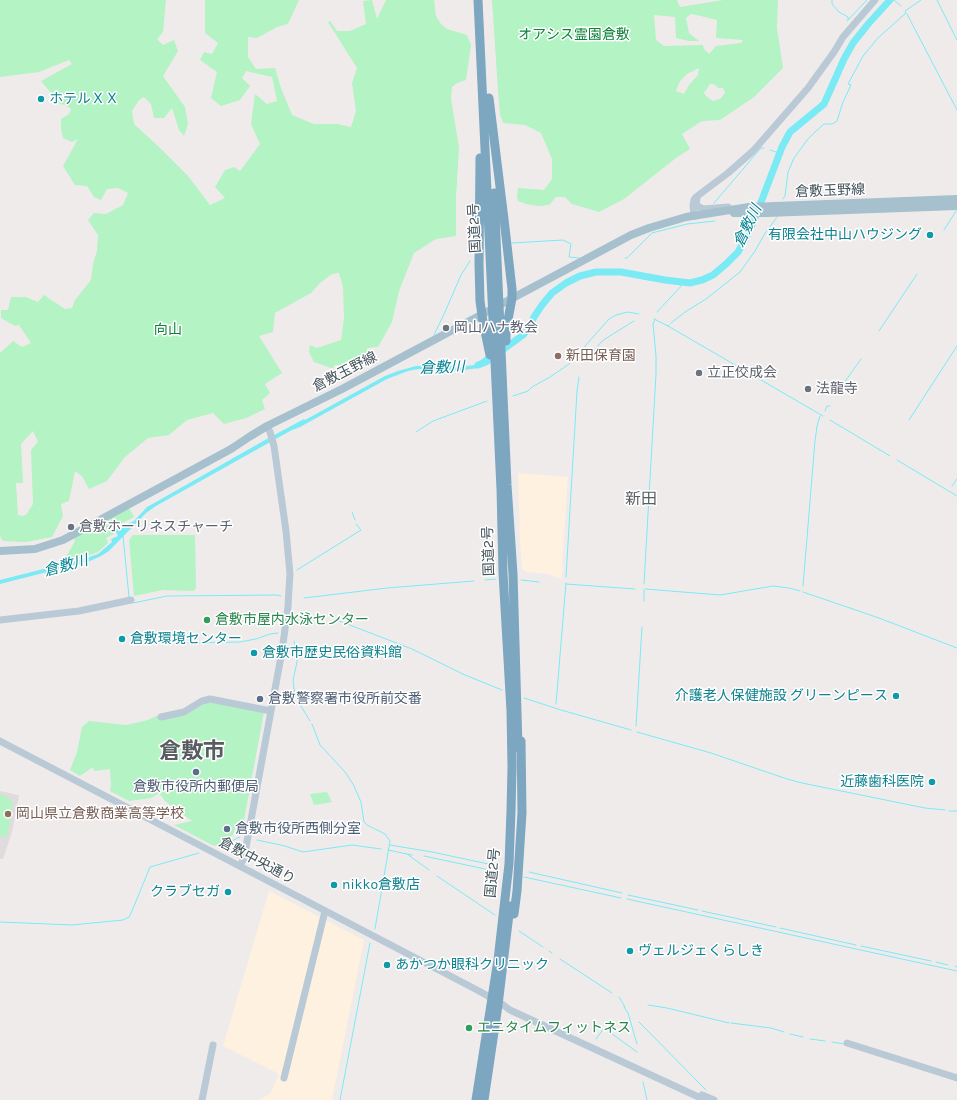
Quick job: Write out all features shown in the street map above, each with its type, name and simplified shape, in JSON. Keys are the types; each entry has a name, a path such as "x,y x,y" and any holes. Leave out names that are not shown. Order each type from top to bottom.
{"highway":[{"name":"国道2号","path":"478,0 486,96"},
{"name":"国道2号","path":"484,0 486,96 498,359"},
{"path":"486,96 506,232 512,289 512,298 506,332 498,346"},
{"path":"486,96 480,164 480,301 482,314 498,346 496,467 504,487"},
{"path":"498,359 511,456 510,470 504,487"},
{"name":"国道2号","path":"476,1100 498,960 511,864 517,796 517,719 513,574 504,487"},
{"name":"国道2号","path":"484,1100 504,967 509,919 511,864 511,711 503,573 504,487"},
{"path":"488,1100 517,892 522,813 521,726 517,719"},
{"path":"472,1100 502,890 505,863 509,778 512,768"}],"main road":[{"name":"倉敷玉野線","path":"769,210 957,199"},
{"name":"倉敷玉野線","path":"0,551 35,549 63,540 231,449 249,437 269,429 636,233 664,222 704,214 748,210 957,206"}],"street":[{"path":"694,216 694,200 699,194 728,173 753,151 808,88 843,37 874,0"},
{"path":"699,194 696,204 703,209 748,210"},
{"path":"240,866 244,858 271,711 284,637 290,586 286,531 274,446 269,429"},
{"path":"0,620 79,611 129,600"},
{"path":"161,717 184,712 202,701 210,699 271,711"},
{"name":"倉敷中央通り","path":"0,741 502,1004"},
{"path":"284,1078 325,911"},
{"path":"502,1004 510,1010 705,1100"},
{"path":"502,1004 511,1005 714,1100"},
{"path":"847,1043 957,1078"},
{"path":"202,1100 213,1045"}],"shaded area":[{"path":"518,473 568,477 562,566 559,566 563,567 561,579 548,574 527,572 522,568"},
{"name":"岡山県立倉敷商業高等学校","path":"0,791 19,796 12,832 3,859 0,859"},
{"path":"269,891 364,940 332,1100 259,1100 270,1094 279,1074 223,1046"}],"green space":[{"name":"向山","path":"0,0 166,0 163,32 157,39 163,45 174,40 178,51 163,76 185,107 188,124 184,136 179,130 172,108 164,118 154,118 151,104 144,97 139,100 132,111 134,124 188,176 210,205 225,198 215,187 225,170 234,167 240,171 260,144 251,124 255,94 267,104 277,101 272,77 246,71 242,78 250,86 240,100 221,106 211,98 217,72 200,60 204,52 212,54 218,43 205,33 205,0 299,0 288,24 277,27 257,38 248,37 248,57 256,69 275,68 292,115 314,124 337,124 351,127 356,111 352,83 357,68 328,22 330,21 337,31 350,31 366,24 363,1 372,0 377,19 386,0 434,0 436,16 441,24 447,29 467,35 471,45 466,80 457,83 452,87 451,99 459,147 456,197 456,236 436,239 414,253 399,291 392,322 378,347 367,348 368,355 355,367 352,365 335,365 331,368 314,362 309,352 310,345 317,348 341,340 344,318 343,287 339,273 332,274 320,283 311,293 275,313 273,332 259,336 282,373 265,384 270,393 262,400 265,409 246,418 224,424 213,413 187,420 169,435 148,438 125,457 107,481 89,489 82,476 75,471 69,501 61,504 63,516 52,537 26,542 3,541 0,536 0,353 13,341 22,347 31,343 19,325 15,326 1,318 1,310 8,310 11,297 26,297 38,302 44,295 65,309 72,308 75,300 91,280 93,264 97,251 98,235 88,220 94,213 106,214 123,205 128,193 118,188 107,189 101,200 94,197 87,186 75,185 63,166 78,139 72,142 63,138 61,119 69,114 71,109 66,105 60,104 41,81 72,64 69,60 39,72 0,77","holes":["33,431 38,442 31,450 33,504 26,515 22,516 18,515 16,483 23,483 21,444"]},
{"name":"オアシス霊園倉敷","path":"492,0 677,0 680,7 723,0 778,0 777,28 783,68 754,97 720,120 702,121 682,134 690,149 676,158 624,199 599,212 572,204 565,197 556,197 549,205 538,206 518,201 518,188 544,190 552,179 552,159 541,133 525,125 503,123 500,114","holes":["691,14 717,20 716,38 743,40 741,43 716,46 709,54 704,49 703,45 664,46 656,40 654,15 675,17 676,38 689,41 699,41 689,33 686,18","699,68 698,75 689,85 684,94 676,91 680,81 687,74","710,84 714,84 718,88 723,88 725,93 720,99 713,101 704,93"]},
{"path":"129,508 134,517 111,529 114,534 106,538 108,543 98,552 63,562 74,543 75,537"},
{"path":"133,535 195,535 196,588 194,591 163,590 134,596 129,540"},
{"path":"206,703 214,703 264,712 244,820 237,822 233,835 221,843 214,846 174,825 192,821 165,801 159,793 151,798 129,801 110,791 110,769 94,771 93,767 80,776 70,770 77,752 82,727 89,721 126,725 148,720 156,716 168,718 186,715"},
{"path":"327,792 332,802 314,805 310,794"},
{"path":"0,794 7,797 13,803 7,837 0,836"}],"water":[{"path":"487,355 487,364 479,368 456,371 418,369 387,379 156,506 146,513 109,551 101,556 90,561 0,584 0,580 98,554 112,542 111,539 118,536 115,530 134,521 147,507 265,440 385,376 416,366 440,365 457,367 475,365"}],"waterway":[{"path":"832,0 832,4 839,12 848,17 848,19"},
{"path":"847,21 867,0"},
{"name":"倉敷川","path":"478,365 486,362 523,335 542,305 552,293 566,283 580,276 596,272 621,272 690,283 713,275 726,264 738,252 746,238 782,147 790,132 824,104 844,59 853,43 890,0"},
{"path":"894,0 901,6"},
{"path":"783,199 785,196 788,172 794,158 808,139 824,124 832,124 837,121 843,102 851,85 848,84 863,56 878,38 906,13 905,11 921,0"},
{"path":"937,0 957,40"},
{"path":"907,14 957,110"},
{"path":"714,203 761,148 764,148"},
{"path":"770,150 779,153"},
{"path":"944,230 956,211"},
{"path":"671,323 706,299 740,272 777,217"},
{"path":"625,258 627,258 652,233 687,224 715,221"},
{"path":"512,243 563,240 571,244 569,257 579,258"},
{"path":"434,335 461,275 470,261"},
{"path":"879,331 917,274"},
{"path":"657,312 684,283"},
{"path":"513,396 528,391 569,364 609,319 616,315 628,312 639,314"},
{"path":"654,319 668,326 669,325"},
{"path":"644,584 656,374 653,324 655,319"},
{"path":"592,354 601,342 634,321"},
{"path":"668,326 823,416"},
{"path":"909,420 957,346"},
{"path":"844,383 861,359"},
{"path":"566,577 579,377"},
{"path":"416,432 433,421 487,401"},
{"path":"825,411 827,406 830,406"},
{"path":"803,586 815,441 820,416"},
{"path":"830,420 890,456"},
{"path":"897,460 957,496"},
{"path":"952,486 957,479"},
{"path":"352,512 355,520"},
{"path":"297,570 361,530 356,524"},
{"path":"123,536 129,597"},
{"path":"485,580 496,579"},
{"path":"521,580 539,582"},
{"path":"304,598 387,588 474,581"},
{"path":"556,704 566,583"},
{"path":"566,584 635,589"},
{"path":"645,589 720,595 773,586 800,591"},
{"path":"644,590 644,601"},
{"path":"803,592 879,618 957,648"},
{"path":"133,603 167,596 281,596"},
{"path":"334,619 412,649 465,675 502,690"},
{"path":"636,726 642,627"},
{"path":"188,643 240,642 278,633"},
{"path":"294,641 297,655 293,680 295,697"},
{"path":"524,698 631,730"},
{"path":"298,701 310,721"},
{"path":"312,724 320,745 345,772 353,784 361,802 364,822 385,834 390,841 375,929"},
{"path":"637,732 711,753 802,783 925,808 945,810"},
{"path":"949,811 957,811"},
{"path":"219,847 240,837"},
{"path":"257,840 285,846 303,852 352,845 381,849"},
{"path":"390,845 498,866"},
{"path":"388,850 407,854 429,870"},
{"path":"0,922 72,925 123,920 129,917 150,867 199,853"},
{"path":"408,854 412,855"},
{"path":"424,856 499,872"},
{"path":"529,872 622,893"},
{"path":"437,876 495,915"},
{"path":"524,877 621,898"},
{"path":"628,895 698,910"},
{"path":"627,899 957,971"},
{"path":"702,911 776,927"},
{"path":"780,928 856,945"},
{"path":"519,931 543,947"},
{"path":"340,1100 370,943"},
{"path":"861,946 931,961"},
{"path":"560,959 612,993"},
{"path":"936,962 948,965"},
{"path":"619,997 625,1007"},
{"path":"648,1005 729,1023"},
{"path":"624,1007 628,1013 637,1044"},
{"path":"639,1022 706,1090"},
{"path":"731,1023 771,1028 784,1032"},
{"path":"596,1039 604,1028 637,1052"},
{"path":"790,1034 803,1037"},
{"path":"810,1039 825,1041"},
{"path":"832,1042 844,1044"},
{"path":"643,1082 647,1100"}],"place":[{"name":"ホテルＸＸ","path":"41,99"},
{"name":"有限会社中山ハウジング","path":"930,235"},
{"name":"岡山ハナ教会","path":"446,328"},
{"name":"新田保育園","path":"558,356"},
{"name":"立正佼成会","path":"699,373"},
{"name":"法龍寺","path":"808,389"},
{"name":"倉敷ホーリネスチャーチ","path":"71,527"},
{"name":"倉敷市屋内水泳センター","path":"207,620"},
{"name":"倉敷環境センター","path":"122,639"},
{"name":"倉敷市歴史民俗資料館","path":"254,653"},
{"name":"介護老人保健施設 グリーンピース","path":"896,696"},
{"name":"倉敷警察署市役所前交番","path":"260,699"},
{"name":"倉敷市役所内郵便局","path":"196,772"},
{"name":"近藤歯科医院","path":"932,782"},
{"name":"岡山県立倉敷商業高等学校","path":"8,814"},
{"name":"倉敷市役所西側分室","path":"227,829"},
{"name":"nikko倉敷店","path":"334,885"},
{"name":"クラブセガ","path":"228,892"},
{"name":"ヴェルジェくらしき","path":"630,951"},
{"name":"あかつか眼科クリニック","path":"387,965"},
{"name":"エニタイムフィットネス","path":"469,1028"}],"district":[{"name":"新田","path":"641,499"},
{"name":"倉敷市","path":"192,752"}]}
